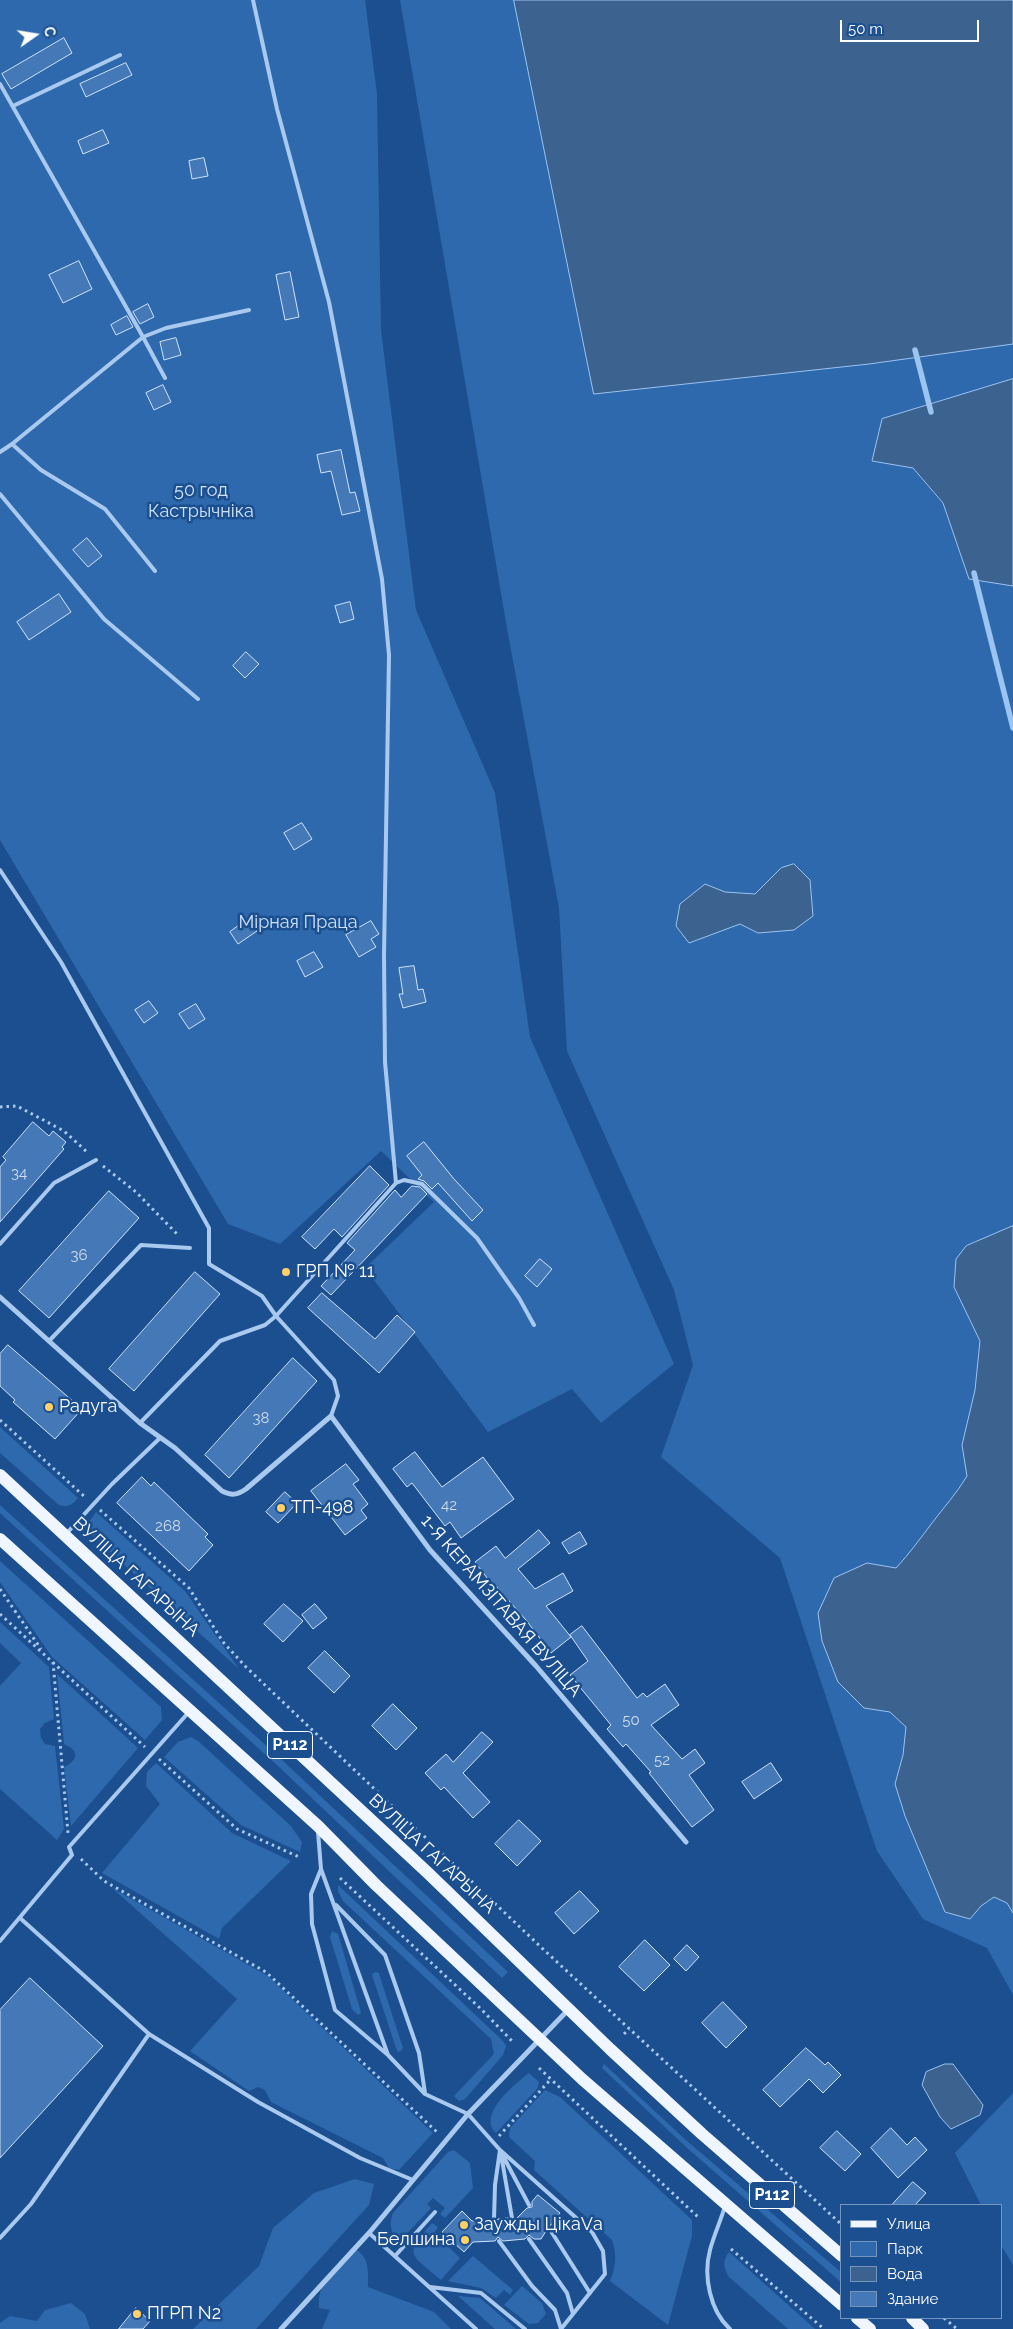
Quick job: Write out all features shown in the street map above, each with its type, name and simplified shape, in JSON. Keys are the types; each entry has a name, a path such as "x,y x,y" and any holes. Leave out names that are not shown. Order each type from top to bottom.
{"main road":[{"name":"ВУЛІЦА ГАГАРЫНА","path":"0,1475 428,1874 702,2134 840,2254"},
{"name":"Р112","path":"0,1539 318,1826 538,2039 662,2150 840,2303"},
{"path":"858,2319 870,2329"},
{"path":"913,2319 923,2329"}],"street":[{"path":"0,1297 140,1423 222,1491 235,1494 246,1489 331,1416"},
{"name":"1-Я КЕРАМЗІТАВАЯ ВУЛІЦА","path":"331,1416 430,1550 536,1666 686,1842"},
{"path":"281,2329 369,2233 468,2114 538,2039 569,2009"}],"lane":[{"path":"254,0 278,109 329,302 382,579 389,655 384,955 385,1062 396,1183"},
{"path":"13,106 120,55"},
{"path":"0,84 165,378"},
{"path":"0,452 143,337 166,328 249,310"},
{"path":"12,444 41,470 105,509 156,571"},
{"path":"0,494 104,619 198,699"},
{"path":"0,870 61,962 209,1228 208,1264 262,1296 276,1316 334,1380 338,1396 331,1416"},
{"path":"0,1244 54,1183 96,1160"},
{"path":"140,1423 220,1341 265,1325 276,1316 396,1183 404,1180 422,1184 478,1238 519,1298 534,1325"},
{"path":"48,1341 141,1245 190,1248"},
{"path":"65,1535 112,1484 160,1438"},
{"path":"0,1942 72,1855 69,1847 189,1711"},
{"path":"318,1826 321,1869 336,1904 388,2055"},
{"path":"321,1869 311,1894 312,1924 335,2010 388,2055 426,2094 468,2114 500,2150 529,2205"},
{"path":"336,1904 385,1955 419,2053 426,2094"},
{"path":"20,1918 148,2034 258,2102 360,2158 413,2180"},
{"path":"0,2238 31,2204 148,2034"},
{"path":"500,2150 512,2218"},
{"path":"494,2219 495,2185 500,2150"},
{"path":"500,2150 592,2232 603,2251 605,2274 561,2329"},
{"path":"726,2204 710,2251 709,2292 720,2320 730,2329"},
{"path":"395,2256 435,2212"},
{"path":"549,2228 590,2292"},
{"path":"369,2233 476,2329"},
{"path":"528,2239 566,2293 573,2314"},
{"path":"499,2241 532,2286 555,2310 561,2329"},
{"path":"430,2287 480,2293 525,2329"}],"path":[{"path":"0,1420 189,1588 223,1642 246,1667 544,1950 840,2223"},
{"path":"0,1589 44,1654"},
{"path":"53,1662 69,1847 104,1881 266,1972 446,2140"},
{"path":"340,1878 481,2009 512,2041"},
{"path":"539,1954 544,1950"},
{"path":"624,2034 629,2029"},
{"path":"539,2068 698,2217"},
{"path":"494,2142 551,2079"},
{"path":"731,2249 824,2329"},
{"path":"945,2319 957,2329"}],"green space":[{"path":"0,0 365,0 377,94 381,330 416,610 495,793 530,1037 674,1364 601,1423 572,1389 488,1432 365,1268 434,1202 381,1151 280,1244 228,1224 0,840"},
{"path":"400,0 514,0 594,394 869,364 1013,344 1013,379 882,419 872,461 913,468 943,504 969,579 1013,586 1013,1226 966,1246 969,1319 980,1341 975,1390 962,1445 968,1476 896,1569 867,1563 864,1708 890,1712 906,1727 903,1755 895,1784 905,1816 945,1912 970,1919 981,1906 994,1897 1007,1903 1013,1913 1013,1995 987,1948 923,1919 877,1851 780,1558 661,1457 693,1365 674,1290 567,1051 559,908 508,634","holes":["781,868 758,933 740,924 705,885 725,892 755,894"]},
{"path":"0,1427 78,1498 67,1506 59,1505 0,1453"},
{"path":"0,1505 281,1759 508,1972 502,1978 279,1767 0,1513"},
{"path":"96,1512 185,1591 239,1669 89,1533 87,1525"},
{"path":"0,1561 161,1707 162,1720 145,1740 52,1657 0,1582"},
{"path":"0,1622 49,1667 54,1719 45,1723 40,1729 41,1738 45,1744 55,1746 64,1829 57,1840 0,1789 0,1686 21,1663 0,1643"},
{"path":"57,1674 138,1748 71,1826 64,1767 75,1758 75,1752 64,1744"},
{"path":"191,1737 198,1741 291,1826 302,1842 300,1852 241,1825 164,1757 178,1742"},
{"path":"156,1763 232,1833 291,1861 222,1928 219,1939 102,1873 160,1804 146,1786 147,1772"},
{"path":"338,1885 503,2041 506,2046 503,2055 465,2099 459,2101 454,2096 494,2054 491,2039 343,1901 338,1891"},
{"path":"112,1888 268,1976 433,2133 399,2170 389,2168 383,2158 271,2102 265,2090 258,2087 249,2091 190,2051 237,1999"},
{"path":"332,1931 338,1934 361,2013 358,2015 352,2009 330,1937"},
{"path":"375,1972 379,1973 403,2048 398,2052 373,1978 372,1974"},
{"path":"604,2064 687,2141 840,2271 840,2281 686,2147 602,2068"},
{"path":"529,2073 539,2082 537,2089 496,2133 491,2125 494,2109 507,2092"},
{"path":"545,2090 560,2097 692,2220 692,2236 668,2325 610,2281 615,2260 612,2240 534,2170 535,2161 509,2137 510,2128"},
{"path":"1013,2093 1013,2265 1003,2249 1003,2204 980,2204 955,2153"},
{"path":"454,2150 470,2163 473,2188 445,2218 440,2214 445,2208 433,2198 427,2204 431,2208 398,2243 391,2229 393,2213 448,2152"},
{"path":"355,2179 374,2184 369,2205 256,2329 193,2329 259,2266 273,2228 314,2193"},
{"path":"432,2223 438,2227 434,2233 460,2258 441,2280 422,2264 414,2254 417,2242"},
{"path":"356,2249 366,2261 368,2287 434,2312 451,2329 322,2329 330,2310 319,2308 321,2289 335,2267"},
{"path":"729,2252 815,2329 788,2329 728,2276 724,2264"},
{"path":"473,2256 513,2290 510,2295 504,2290 496,2298 481,2288 448,2281"},
{"path":"522,2286 542,2303 546,2314 538,2323 529,2324 504,2305"},
{"path":"458,2296 480,2298 516,2329 495,2329"},
{"path":"71,2303 85,2314 90,2329 0,2329 0,2323 10,2316 37,2321 45,2310"}],"water":[{"path":"514,0 1013,0 1013,344 869,364 594,394"},
{"path":"1013,379 1013,586 969,579 943,503 913,468 872,461 882,419"},
{"path":"794,864 810,880 813,916 794,930 758,933 740,924 689,943 676,926 680,904 705,884 725,892 755,894 781,868"},
{"path":"1013,1226 1013,1913 1007,1903 994,1897 981,1906 970,1919 945,1912 905,1816 895,1784 903,1755 906,1727 890,1712 864,1708 838,1682 822,1641 818,1613 834,1578 867,1563 896,1568 967,1476 962,1445 975,1390 980,1341 954,1287 956,1259 966,1246"},
{"path":"945,2064 953,2064 983,2105 980,2115 951,2129 940,2117 922,2085 926,2072"}],"building":[{"path":"64,38 72,53 11,89 2,74"},
{"path":"126,63 132,75 86,97 80,84"},
{"path":"103,130 109,143 83,154 78,141"},
{"path":"204,158 208,176 192,179 189,161"},
{"path":"79,261 92,289 63,303 49,275"},
{"path":"290,272 299,317 285,320 276,275"},
{"path":"148,304 154,317 140,324 133,312"},
{"path":"127,316 133,327 116,335 111,325"},
{"path":"176,338 181,355 164,360 160,342"},
{"path":"163,385 171,402 154,410 146,393"},
{"path":"341,450 350,493 355,492 360,511 342,515 331,471 321,473 317,455"},
{"path":"87,538 102,556 88,567 73,550"},
{"path":"59,594 71,612 29,640 17,622"},
{"path":"350,602 354,619 340,623 335,606"},
{"path":"246,652 259,664 245,678 233,666"},
{"path":"302,823 312,839 294,850 284,833"},
{"path":"248,919 257,931 238,944 230,932"},
{"path":"371,921 379,934 371,939 376,947 359,957 346,935"},
{"path":"314,952 323,967 305,977 297,961"},
{"path":"414,966 418,990 423,989 426,1002 403,1008 399,994 403,994 399,968"},
{"path":"149,1001 158,1013 144,1023 135,1010"},
{"path":"196,1004 205,1019 189,1029 179,1014"},
{"path":"33,1122 49,1136 53,1131 66,1142 62,1147 64,1149 0,1222 0,1167 6,1160 3,1157"},
{"path":"424,1142 454,1179 483,1210 472,1221 438,1183 432,1189 424,1181 418,1179 422,1175 407,1156"},
{"path":"370,1166 389,1185 342,1237 334,1229 315,1249 302,1237"},
{"path":"412,1186 420,1187 427,1194 331,1295 321,1286 355,1250 347,1243 395,1190 401,1197"},
{"path":"109,1191 139,1218 49,1318 19,1291"},
{"path":"540,1259 552,1269 537,1287 525,1276"},
{"path":"195,1272 220,1294 134,1391 109,1369"},
{"path":"322,1293 375,1339 397,1315 415,1332 379,1373 308,1308"},
{"name":"Радуга","path":"8,1345 82,1409 55,1439 13,1402 15,1400 0,1386 0,1354"},
{"path":"293,1358 317,1381 229,1478 205,1455"},
{"path":"415,1452 442,1487 483,1457 514,1499 461,1538 450,1522 445,1526 412,1483 407,1487 393,1469"},
{"path":"346,1464 359,1480 353,1484 368,1504 361,1510 367,1518 345,1535 311,1491"},
{"path":"142,1477 151,1486 154,1482 208,1534 205,1537 213,1545 189,1571 117,1503"},
{"name":"ТП-498","path":"285,1492 297,1503 278,1523 266,1512"},
{"path":"539,1530 550,1543 518,1569 535,1589 563,1573 573,1591 546,1606 571,1637 551,1653 526,1620 495,1585 493,1586 475,1562 496,1546 505,1558"},
{"path":"580,1532 587,1544 569,1554 562,1543"},
{"path":"284,1604 303,1621 283,1642 264,1624"},
{"path":"315,1604 327,1618 313,1629 302,1615"},
{"path":"582,1626 637,1698 643,1693 647,1697 665,1684 679,1705 651,1725 682,1759 695,1749 705,1763 689,1775 714,1810 692,1827 649,1773 651,1772 626,1744 623,1747 607,1729 611,1725 570,1675 588,1661 570,1635"},
{"path":"325,1651 350,1676 334,1693 308,1668"},
{"path":"393,1704 417,1728 396,1750 372,1726"},
{"path":"482,1732 493,1742 463,1773 490,1802 473,1818 444,1787 441,1790 425,1773 446,1754 453,1762"},
{"path":"771,1763 782,1780 754,1799 742,1782"},
{"path":"519,1820 541,1841 517,1866 495,1844"},
{"path":"580,1891 599,1911 574,1934 555,1913"},
{"path":"645,1940 670,1965 644,1991 619,1967"},
{"path":"687,1945 699,1957 686,1971 674,1959"},
{"path":"30,1978 103,2046 0,2158 0,2010"},
{"path":"723,2002 747,2027 726,2048 702,2023"},
{"path":"806,2048 825,2065 828,2062 841,2075 823,2093 809,2079 780,2107 763,2090"},
{"path":"891,2128 907,2145 915,2137 927,2150 898,2178 871,2148"},
{"path":"837,2131 861,2154 845,2171 820,2148"},
{"path":"913,2182 926,2193 916,2204 893,2204"},
{"path":"538,2195 560,2213 551,2225 546,2226 546,2231 541,2239 534,2239 529,2235 525,2239 503,2241 498,2237 495,2241 473,2242 464,2252 442,2232 462,2211 472,2221 490,2219 494,2223 498,2219 508,2218 513,2222 527,2208 532,2207 532,2202"},
{"name":"ПГРП N2","path":"136,2308 150,2321 143,2329 119,2329"}],"waterway":[{"path":"915,350 931,412"},
{"path":"974,573 1013,728"}],"place":[{"name":"ГРП № 11","path":"286,1272"},
{"name":"Радуга","path":"49,1407"},
{"name":"ТП-498","path":"281,1508"},
{"name":"Заужды ЦікаVа","path":"464,2225"},
{"name":"Белшина","path":"465,2240"},
{"name":"ПГРП N2","path":"137,2314"}],"park label":[{"name":"50 год Кастрычніка","path":"201,501"},
{"name":"Мірная Праца","path":"298,923"}]}
